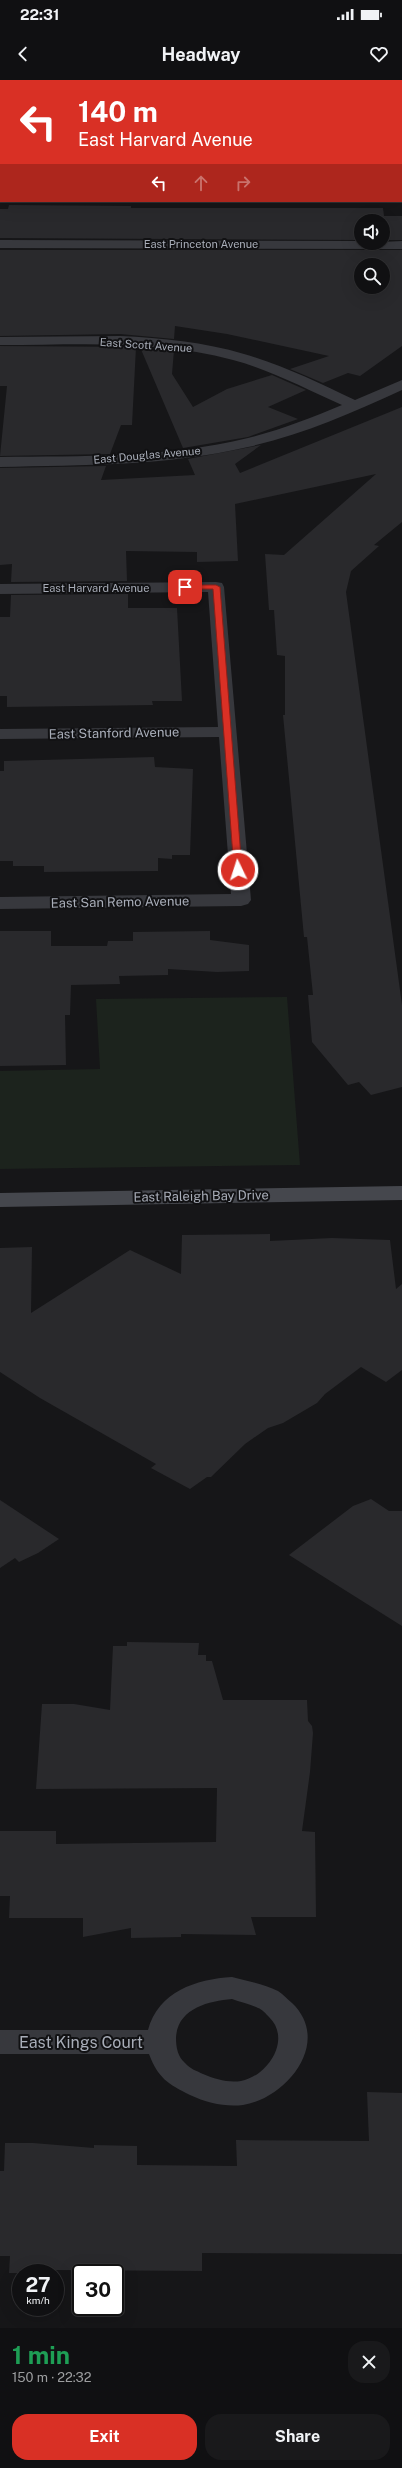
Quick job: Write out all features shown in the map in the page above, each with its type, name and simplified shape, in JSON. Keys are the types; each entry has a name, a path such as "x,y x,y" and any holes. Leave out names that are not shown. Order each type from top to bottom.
{"street":[{"name":"East Princeton Avenue","path":"0,244 402,245"},
{"name":"East Scott Avenue","path":"0,341 132,341 202,348 238,357 268,368 354,404"},
{"name":"East Douglas Avenue","path":"0,462 115,460 182,455 272,436 402,384"},
{"name":"East Harvard Avenue","path":"0,589 216,587 227,732"},
{"name":"East Stanford Avenue","path":"0,734 227,732"},
{"name":"East San Remo Avenue","path":"0,903 241,900 227,732"},
{"name":"East Raleigh Bay Drive","path":"0,1200 402,1193"},
{"name":"East Kings Court","path":"232,1988 250,1990 280,2007 289,2020 294,2034 294,2051 286,2067 273,2080 254,2089 233,2093 212,2092 192,2085 175,2073 165,2058 161,2042 163,2027 171,2014 182,2002 197,1994 214,1989 232,1988"},
{"name":"East Kings Court","path":"0,2042 161,2042"}],"shaded area":[{"path":"287,997 300,1165 0,1169 0,1071 100,1069 96,999"}],"building":[{"path":"9,205 131,206 131,208 383,208 384,214 354,214 354,240 0,238 0,209 8,209"},
{"path":"390,216 402,216 402,240 390,240"},
{"path":"0,250 402,250 402,346 360,376 348,373 323,383 290,369 329,356 227,334 175,326 174,339 120,334 0,336"},
{"path":"0,346 136,347 132,425 121,425 110,454 0,456 7,386 0,386"},
{"path":"140,347 174,350 172,374 193,407 227,389 272,375 306,390 268,407 298,419 248,437 183,448"},
{"path":"402,407 402,522 374,545 379,546 351,571 346,592 402,1005 402,1087 371,1095 359,1082 348,1085 312,1042 308,995 313,995 307,937 304,937 283,715 285,715 285,656 277,655 274,610 269,610 265,554 284,555 376,474 235,504 238,561 197,562 197,552 126,551 127,581 11,582 12,564 0,565 0,468 106,466 101,480 195,475 188,459 261,445 235,464 240,473"},
{"path":"128,594 128,608 177,608 182,701 152,701 153,705 7,707 7,696 0,696 0,617 10,617 11,595"},
{"path":"154,757 155,767 193,769 190,855 172,855 172,859 158,858 158,871 44,872 44,866 13,866 13,861 0,861 0,771 4,771 4,761"},
{"path":"0,931 51,931 51,946 107,946 108,941 133,941 133,932 210,931 210,940 249,945 249,971 217,972 168,969 168,975 119,976 120,984 71,985 70,1015 65,1015 66,1065 0,1066"},
{"path":"270,1234 270,1241 332,1238 390,1240 396,1289 402,1284 402,1370 386,1382 361,1367 325,1394 317,1403 283,1423 268,1428 245,1444 211,1477 207,1477 190,1489 151,1468 156,1464 40,1398 0,1372 0,1248 32,1247 31,1313 130,1250 181,1274 182,1235"},
{"path":"371,1499 389,1511 402,1511 402,1626 289,1555 353,1506"},
{"path":"0,1500 59,1539 38,1553 19,1562 15,1558 0,1568"},
{"path":"127,1642 199,1643 198,1655 206,1655 206,1661 212,1661 223,1700 307,1700 308,1721 312,1726 313,1733 310,1772 302,1831 315,1832 316,1917 251,1917 256,1935 181,1934 181,1937 131,1938 131,1928 83,1937 83,1918 9,1918 10,1896 0,1896 0,1831 56,1831 56,1844 216,1842 217,1788 36,1789 42,1704 74,1704 110,1710 113,1646 127,1646"},
{"path":"367,2092 402,2093 402,2254 202,2253 202,2271 124,2270 124,2264 72,2264 72,2270 64,2270 64,2264 12,2264 12,2273 9,2273 10,2256 0,2256 0,2171 4,2171 5,2143 33,2143 94,2148 94,2145 137,2146 137,2165 237,2166 236,2140 369,2141"}],"route":[{"path":"185,587 216,587 238,870"}]}
